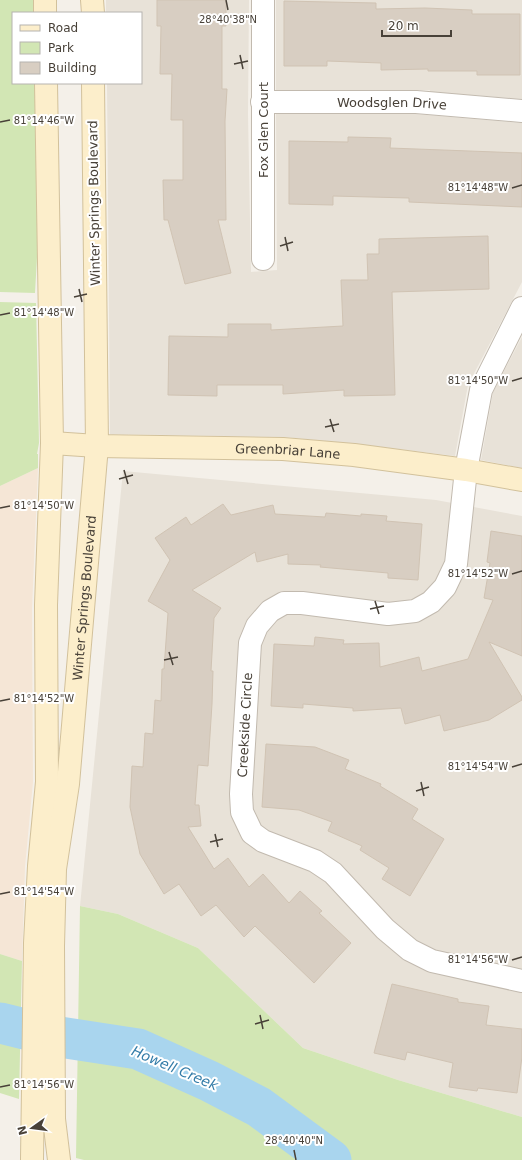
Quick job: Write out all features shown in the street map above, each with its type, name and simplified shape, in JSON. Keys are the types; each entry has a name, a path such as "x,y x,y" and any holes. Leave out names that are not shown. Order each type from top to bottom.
{"street":[{"path":"45,0 45,12"},
{"path":"92,0 92,12"},
{"name":"Fox Glen Court","path":"263,0 263,259"},
{"name":"Winter Springs Boulevard","path":"46,84 52,443 46,605 47,782 39,866 44,945 55,1038 54,1119 59,1160"},
{"name":"Winter Springs Boulevard","path":"32,1160 33,1036 54,869 68,784 97,446 93,84"},
{"name":"Woodsglen Drive","path":"262,102 416,102 522,111"},
{"name":"Creekside Circle","path":"522,308 480,390 466,470 456,564 445,587 431,602 415,611 388,614 302,603 284,603 270,611 257,626 250,643 241,794 242,812 252,833 263,841 315,861 333,873 385,929 410,950 432,961 522,981"},
{"name":"Greenbriar Lane","path":"52,443 97,446 283,449 354,455 466,470 522,480"}],"shaded area":[{"path":"106,0 249,0 248,114 251,272 277,270 276,114 415,114 522,123 522,282 468,385 455,456 284,437 110,434 107,84 142,84 142,12 106,12"},
{"path":"276,0 522,0 522,99 430,92 430,90 276,90"},
{"path":"522,337 522,468 481,460 493,392"},
{"path":"38,468 32,609 33,782 25,867 22,961 0,954 0,486"},
{"path":"123,471 436,500 522,516 522,1117 398,1080 303,1048 198,948 118,914 80,906"}],"green space":[{"path":"0,0 39,0 39,12 12,12 12,84 38,84 38,240 35,293 0,292"},
{"path":"0,302 36,303 39,443 37,454 38,468 0,486"},
{"path":"80,906 118,914 198,948 303,1048 398,1080 522,1117 522,1160 84,1160 76,1158"},
{"path":"0,954 22,961 19,1099 0,1093"}],"building":[{"path":"157,0 226,0 226,26 222,26 222,89 227,89 225,121 226,220 218,220 231,273 185,284 168,220 164,220 163,180 183,180 183,120 171,120 172,74 160,74 161,26 157,26"},
{"path":"284,1 376,3 376,9 425,8 472,10 472,14 520,14 520,75 477,75 477,71 428,71 428,69 381,70 381,63 327,61 327,66 284,66"},
{"path":"348,137 391,138 390,148 522,153 522,207 409,202 409,198 333,196 333,205 289,204 289,141 348,142"},
{"path":"488,236 489,289 392,292 395,395 344,396 344,390 283,394 283,385 217,385 217,396 168,395 169,336 228,337 228,324 271,324 271,330 343,326 341,280 368,280 367,254 379,254 379,239"},
{"path":"223,504 231,515 273,505 275,514 325,517 326,513 361,516 361,514 387,516 386,521 422,524 418,580 388,578 388,573 320,567 321,565 288,564 288,554 257,562 255,552 192,590 221,608 214,618 211,671 213,671 212,704 208,766 198,765 195,805 199,805 201,826 188,827 214,869 228,858 249,887 263,874 289,903 300,891 322,911 319,913 351,943 314,983 255,926 244,937 216,905 201,916 179,884 164,894 140,854 130,807 132,766 143,767 145,733 153,734 155,700 161,701 162,669 164,669 168,613 148,601 170,560 155,538 186,517 191,525"},
{"path":"491,531 522,536 522,656 489,642 522,697 522,700 489,720 444,731 440,715 405,724 401,708 353,711 353,708 303,704 303,708 271,706 274,644 314,646 315,637 344,640 343,644 379,643 380,667 419,657 422,671 468,659 493,600 484,598 490,563 487,562"},
{"path":"266,744 315,747 349,760 345,769 381,784 380,786 418,809 412,819 444,839 410,896 382,879 389,868 360,850 362,846 328,831 332,822 299,810 262,807"},
{"path":"392,984 458,999 458,1002 489,1006 486,1025 522,1029 522,1057 517,1093 478,1088 477,1091 449,1087 453,1063 407,1052 405,1060 374,1053"}],"waterway":[{"name":"Howell Creek","path":"0,1023 53,1036 138,1049 209,1081 259,1107 331,1160"}]}
